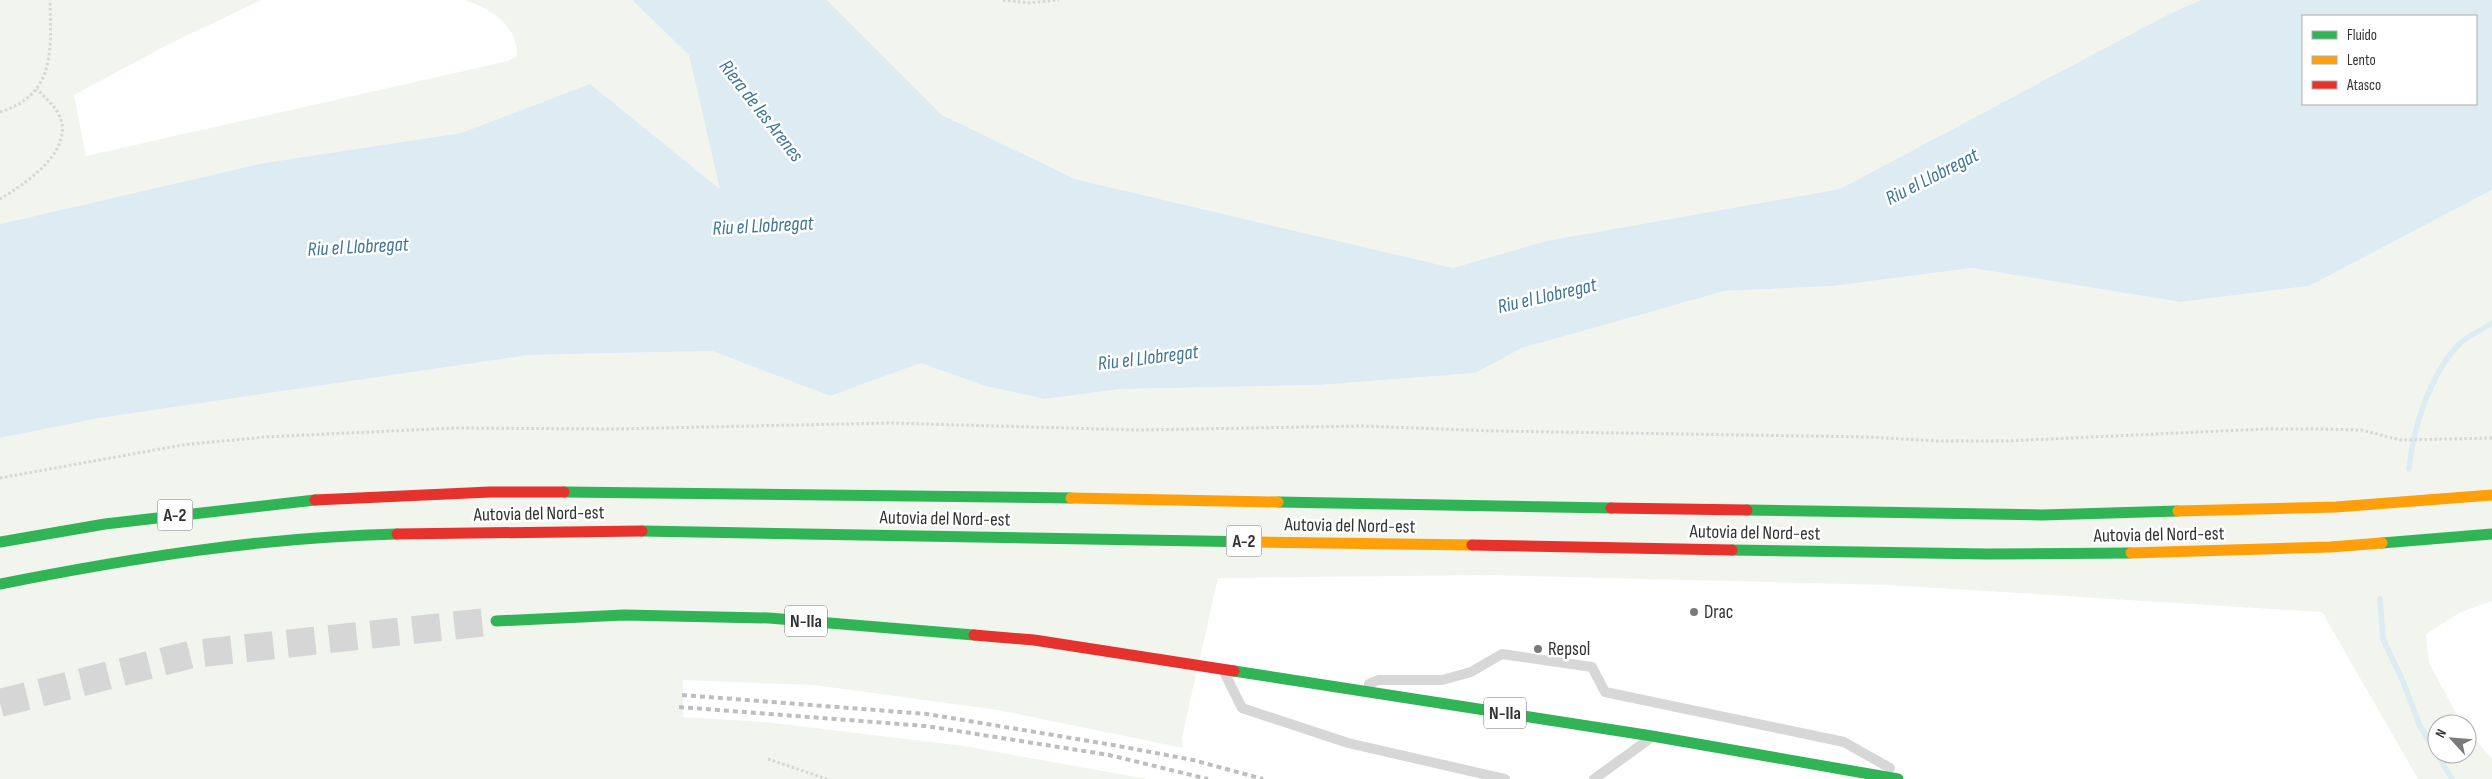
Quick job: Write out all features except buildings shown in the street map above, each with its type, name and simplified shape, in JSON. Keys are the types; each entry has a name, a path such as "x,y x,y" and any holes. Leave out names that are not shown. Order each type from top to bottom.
{"main road":[{"name":"Autovia del Nord-est","path":"0,542 105,524 216,510 351,497 490,492 834,494 2042,515 2336,507 2492,495"},
{"name":"Autovia del Nord-est","path":"0,584 97,565 221,546 355,534 623,531 1988,554 2157,554 2330,548 2492,534"},
{"name":"N-IIa","path":"496,621 624,616 770,618 1034,640 1221,667 1652,736 1898,779"}],"lane":[{"path":"1358,690 1378,680 1442,680 1471,672 1502,654 1592,667 1605,692 1844,742 1910,779"},
{"path":"1221,667 1242,708 1348,743 1505,779"},
{"path":"1594,779 1652,736"}],"path":[{"path":"0,112 14,108 38,89 49,62 51,43 50,0"},
{"path":"1002,0 1029,3 1059,0"},
{"path":"0,199 33,177 51,159 59,142 62,128 58,114 38,89"},
{"path":"0,478 182,445 264,438 455,428 612,429 890,423 1138,430 1362,426 1495,431 1868,437 1938,441 2006,441 2265,429 2317,429 2361,430 2401,440 2492,438"},
{"path":"768,759 827,779"}],"shaded area":[{"path":"0,0 262,0 171,43 74,95 86,156 508,61 517,56 513,35 508,27 485,8 465,0 632,0 689,55 721,190 590,84 461,133 264,163 0,224"},
{"path":"827,0 2201,0 2169,14 1840,189 1546,241 1453,268 1075,179 942,115"},
{"path":"2492,190 2492,601 2461,612 2426,634 2429,663 2457,714 2427,714 2427,764 2477,764 2477,742 2492,759 2492,779 2418,779 2322,612 1888,585 1488,575 1218,578 1182,737 1183,748 998,710 814,685 683,680 683,717 765,722 964,746 1147,779 0,779 0,438 100,418 528,355 712,351 830,396 921,363 985,386 1044,399 1121,389 1319,385 1475,373 1522,348 1725,291 1833,286 1972,268 2180,302 2309,286"}],"water":[{"path":"632,0 827,0 942,115 1075,179 1453,268 1546,241 1840,189 2169,14 2201,0 2492,0 2492,190 2309,286 2180,302 1972,268 1833,286 1725,291 1522,348 1475,373 1319,385 1121,389 1044,399 985,386 921,363 830,396 712,351 528,355 100,418 0,438 0,224 264,163 461,133 590,84 720,189 689,55"}],"waterway":[{"path":"2409,469 2414,436 2431,386 2459,344 2492,323"},
{"path":"2380,599 2383,639 2402,679 2420,726 2452,779"}],"tunnel":[{"path":"0,703 193,654 496,621"}],"railway":[{"path":"682,695 927,714 1193,760 1263,779"},
{"path":"679,707 926,726 1109,755 1208,779"}],"traffic: fast":[{"path":"564,492 1071,498"},
{"path":"0,542 105,524 315,500"},
{"path":"1278,502 1611,508"},
{"path":"1747,510 2042,515 2178,511"},
{"path":"642,531 1257,542"},
{"path":"0,584 198,550 297,539 397,534"},
{"path":"2382,543 2492,534"},
{"path":"1732,550 1988,554 2131,553"},
{"path":"496,621 624,615 769,618 974,635"},
{"path":"1234,671 1652,736 1898,779"}],"traffic: slow":[{"path":"2178,511 2336,507 2492,495"},
{"path":"1071,498 1278,502"},
{"path":"1257,542 1472,545"},
{"path":"2131,553 2330,547 2382,543"}],"traffic: jam":[{"path":"315,500 490,492 564,492"},
{"path":"1611,508 1747,510"},
{"path":"397,534 642,531"},
{"path":"1472,545 1732,550"},
{"path":"974,635 1034,640 1234,671"}],"place":[{"name":"Drac","path":"1694,612"},
{"name":"Repsol","path":"1538,649"}],"water label":[{"name":"Riera de les Arenes","path":"761,111"},
{"name":"Riu el Llobregat","path":"1932,177"},
{"name":"Riu el Llobregat","path":"763,226"},
{"name":"Riu el Llobregat","path":"358,247"},
{"name":"Riu el Llobregat","path":"1547,296"},
{"name":"Riu el Llobregat","path":"1148,358"}]}
